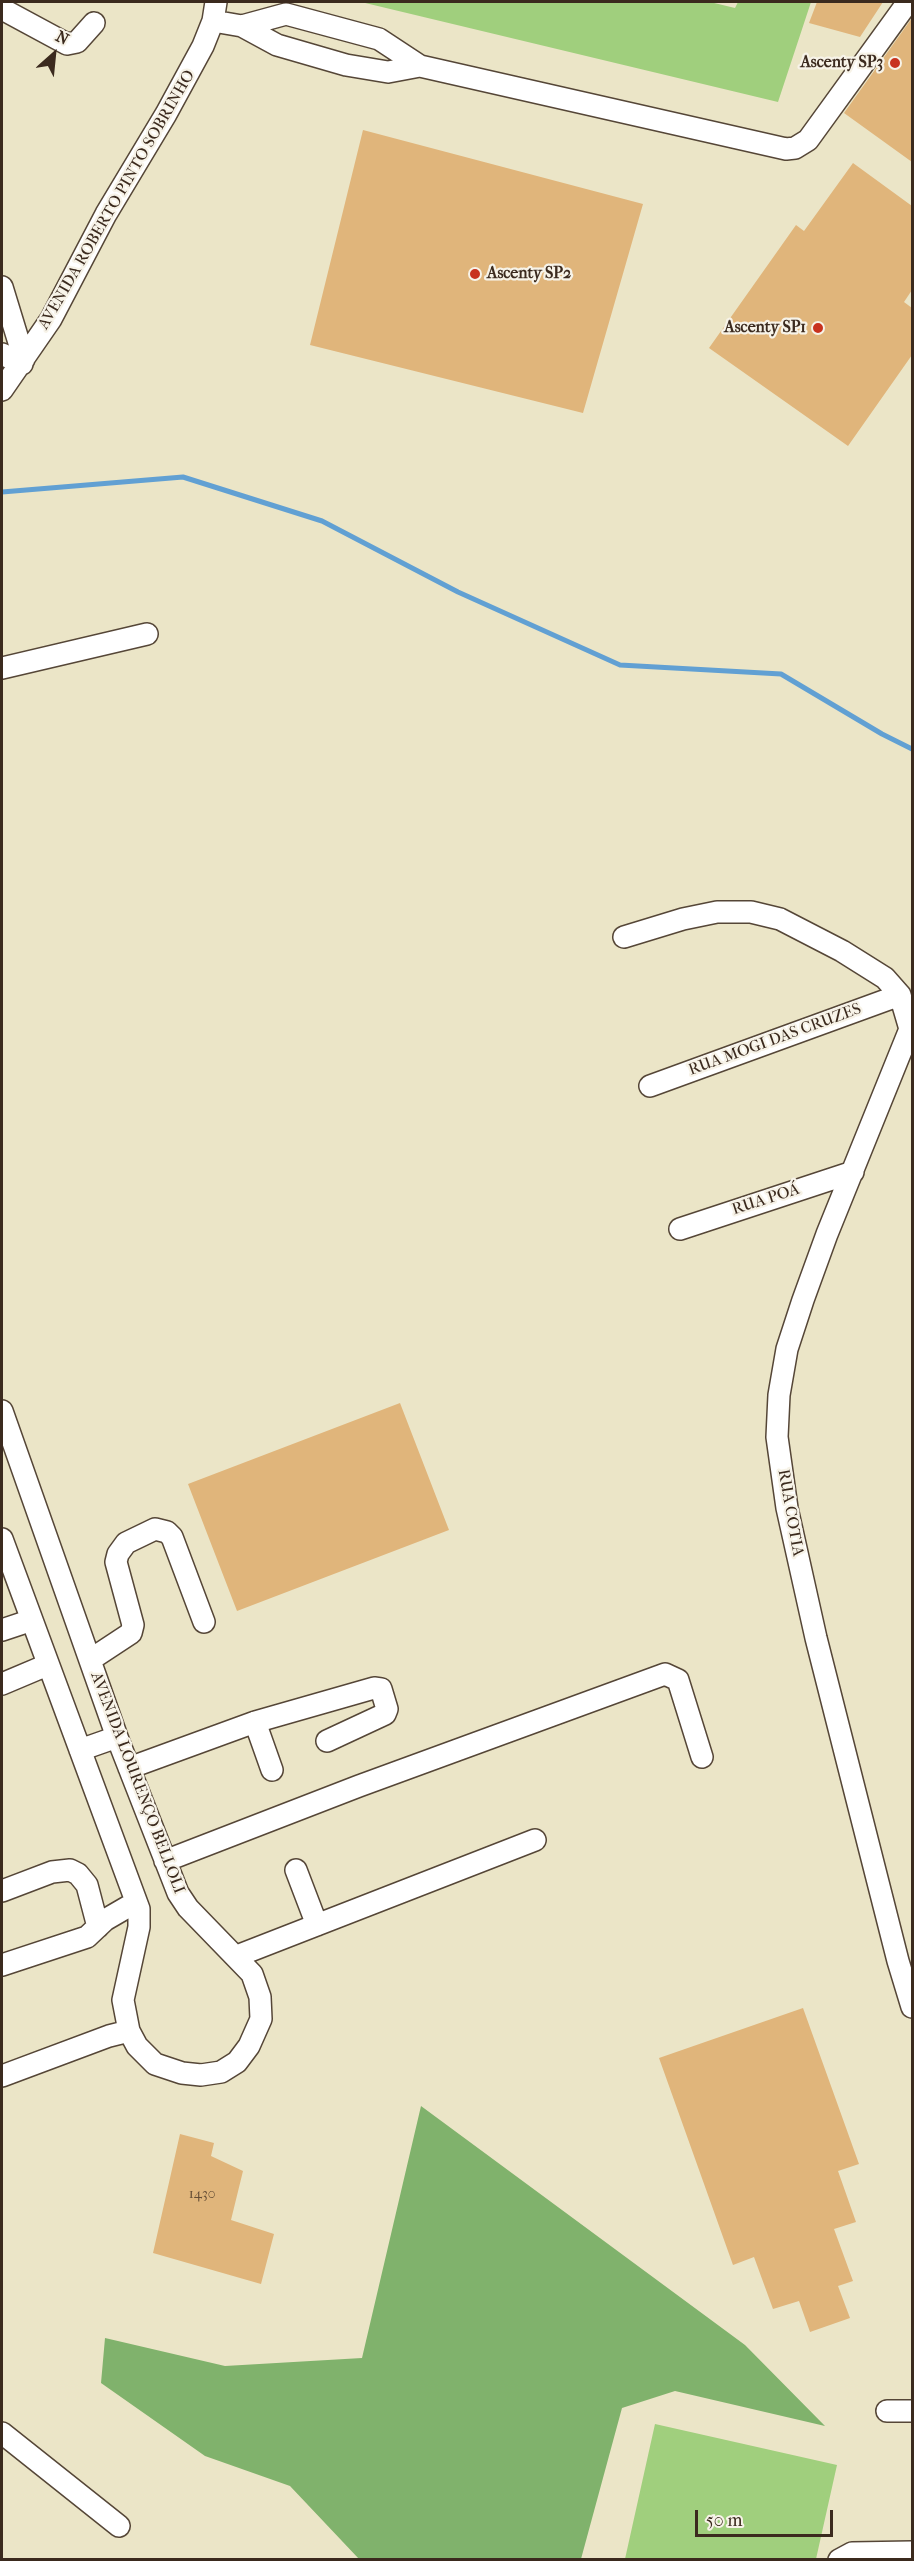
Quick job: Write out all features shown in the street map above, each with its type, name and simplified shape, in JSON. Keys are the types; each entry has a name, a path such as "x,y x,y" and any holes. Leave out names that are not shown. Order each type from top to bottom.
{"street":[{"path":"242,26 286,14 379,39 420,66 786,150 795,148 807,140 908,2"},
{"path":"2,9 67,44 77,42 94,23"},
{"path":"215,11 277,45 346,65 388,72 420,66"},
{"name":"AVENIDA ROBERTO PINTO SOBRINHO","path":"2,390 51,319 106,214 166,114 203,46 215,11"},
{"path":"2,287 23,362"},
{"path":"2,354 23,362"},
{"path":"2,668 147,634"},
{"path":"624,938 683,919 717,912 751,912 780,919 833,945 885,978 900,995 910,1029 912,1058"},
{"name":"RUA MOGI DAS CRUZES","path":"650,1086 900,995"},
{"name":"RUA COTIA","path":"910,1029 827,1234 787,1349 779,1395 777,1437 787,1508 816,1638 912,2007"},
{"name":"RUA POÁ","path":"680,1229 853,1172"},
{"name":"AVENIDA LOURENÇO BELLOLI","path":"2,1411 117,1737 178,1893 188,1908 252,1974 260,1997 261,2019 249,2046 237,2062 221,2072 201,2075 182,2073 154,2064 137,2046 129,2031 123,2000 139,1927 139,1909 2,1539"},
{"path":"90,1660 131,1633 133,1625 116,1562 118,1554 126,1543 155,1529 167,1532 172,1537 204,1622"},
{"path":"2,1630 32,1620"},
{"path":"2,1684 47,1665"},
{"path":"165,1861 349,1790 665,1674 678,1680 702,1757"},
{"path":"129,1768 255,1722 374,1688 381,1689 387,1707 385,1714 327,1741"},
{"path":"255,1722 272,1770"},
{"path":"80,1750 117,1737"},
{"path":"237,1956 535,1840"},
{"path":"2,1891 52,1872 70,1870 78,1874 87,1885 98,1927"},
{"path":"296,1870 318,1925"},
{"path":"2,1965 87,1937 105,1920 136,1902"},
{"path":"2,2076 109,2036 129,2031"},
{"path":"887,2411 912,2411"},
{"path":"2,2433 119,2526"},
{"path":"839,2559 852,2553 912,2553"}],"green space":[{"path":"361,2 710,2 735,8 738,2 811,2 778,102"},
{"path":"421,2106 745,2345 825,2426 675,2391 622,2408 581,2559 359,2559 290,2486 205,2456 101,2383 105,2338 225,2366 362,2358"},
{"path":"655,2424 837,2465 816,2559 625,2559"}],"building":[{"name":"Ascenty SP3","path":"817,2 883,2 860,37 809,23"},
{"name":"Ascenty SP3","path":"912,18 912,162 844,113"},
{"name":"Ascenty SP2","path":"363,130 643,204 583,413 310,345"},
{"name":"Ascenty SP1","path":"853,163 912,206 912,290 904,302 912,308 912,355 848,446 709,348 796,225 804,231"},
{"path":"400,1403 449,1530 237,1611 188,1484"},
{"path":"803,2008 859,2164 838,2171 856,2222 834,2229 853,2281 838,2286 850,2318 810,2332 799,2301 773,2309 754,2257 733,2265 659,2058"},
{"path":"180,2134 214,2143 211,2156 243,2171 231,2220 274,2234 261,2284 153,2253"}],"waterway":[{"path":"2,492 183,477 322,521 458,592 620,665 781,674 882,734 912,749"}],"place":[{"name":"Ascenty SP3","path":"895,63"},
{"name":"Ascenty SP2","path":"475,274"},
{"name":"Ascenty SP1","path":"818,328"}]}
